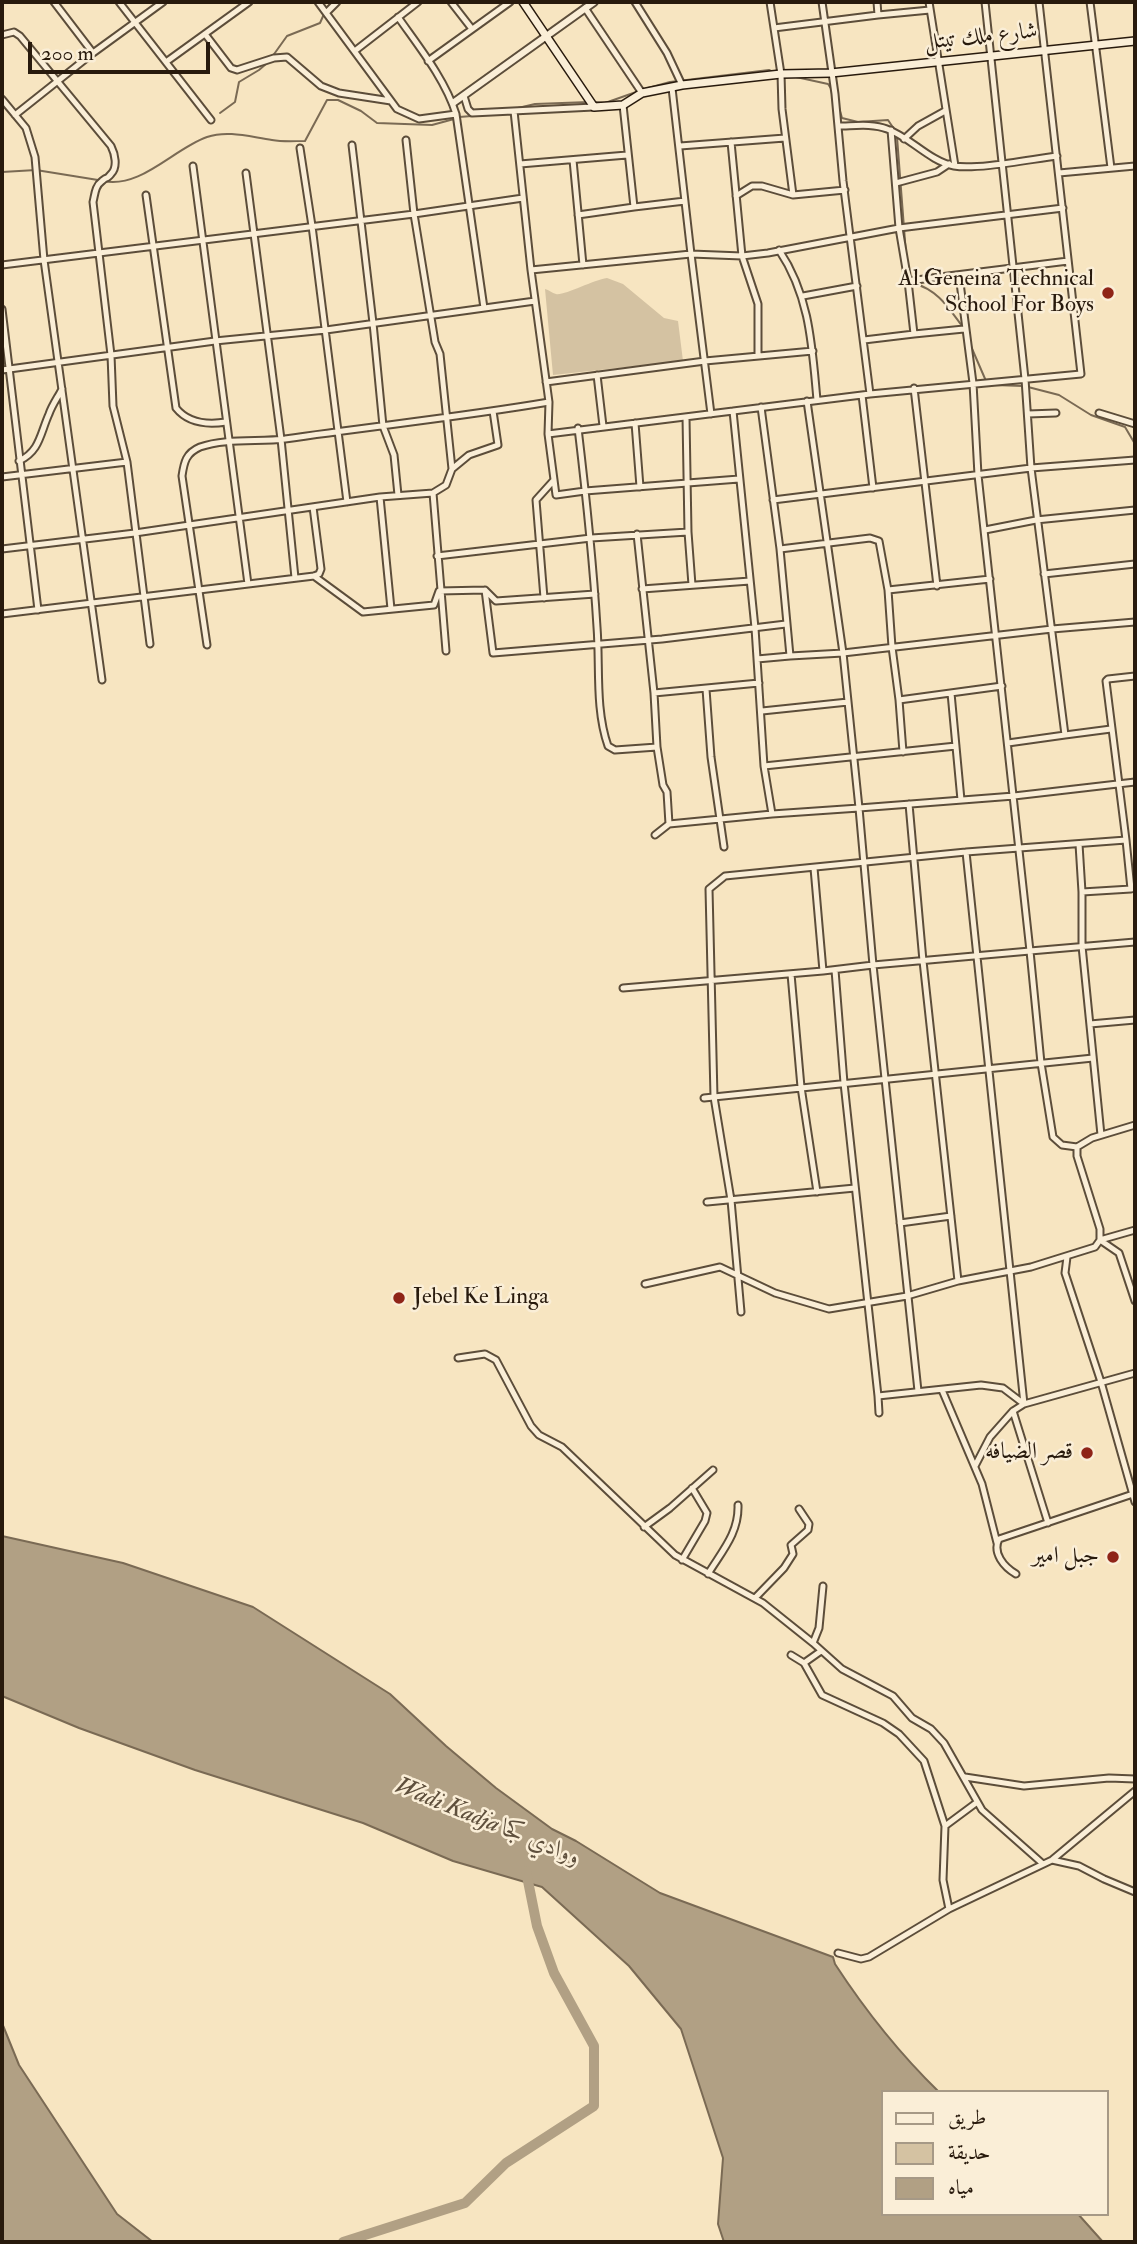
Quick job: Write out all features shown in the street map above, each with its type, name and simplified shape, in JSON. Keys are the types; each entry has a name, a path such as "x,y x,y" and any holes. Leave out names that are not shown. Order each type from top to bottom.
{"main road":[{"path":"523,2 594,107 623,105 642,93"},
{"name":"شارع ملك تيتل","path":"642,93 682,85 781,74 831,73 1135,41"}],"street":[{"path":"54,2 93,53"},
{"path":"119,2 211,120"},
{"path":"15,115 163,2"},
{"path":"166,62 249,2"},
{"path":"318,2 397,109 419,119 456,114"},
{"path":"327,12 337,2"},
{"path":"356,50 418,2"},
{"path":"451,2 472,29"},
{"path":"428,61 510,2"},
{"path":"635,2 667,53 682,85"},
{"path":"770,2 781,74 785,138 793,195"},
{"path":"822,2 870,394"},
{"path":"929,2 952,165"},
{"path":"985,2 1025,379 1036,520 1065,735"},
{"path":"548,434 578,428 915,388 1080,374 1039,2"},
{"path":"1090,2 1111,168"},
{"path":"453,103 590,4 642,93"},
{"path":"878,15 879,4"},
{"path":"774,28 930,10"},
{"path":"398,17 453,103 484,309"},
{"path":"2,35 15,32 20,36 111,146 115,156 115,169 111,176 101,181 95,190 93,202 111,355 113,406 127,462 150,644"},
{"path":"205,34 231,68 237,70 274,58 287,57 321,86 339,93 391,101"},
{"path":"672,88 711,414"},
{"path":"464,96 472,113 594,107"},
{"path":"2,99 26,128 36,157 44,260 102,680"},
{"path":"623,105 634,207"},
{"path":"514,111 531,270 549,402 548,434 556,495 739,479"},
{"path":"904,139 918,126 945,111"},
{"path":"838,126 868,126 891,130 952,165"},
{"path":"891,130 914,334"},
{"path":"680,146 785,138"},
{"path":"2,549 135,533 380,497 433,493 446,485 452,469 443,374 414,214 406,140"},
{"path":"731,142 742,256 758,304 758,356"},
{"path":"352,145 383,426 394,455 398,495"},
{"path":"300,148 347,502"},
{"path":"520,164 627,155"},
{"path":"896,183 952,165 1057,156"},
{"path":"573,160 583,265"},
{"path":"192,166 248,584"},
{"path":"1059,173 1135,166"},
{"path":"246,173 281,439 295,578"},
{"path":"736,196 752,186 762,186 793,195 845,190"},
{"path":"146,195 177,410 191,420 204,424 226,422"},
{"path":"2,265 523,198"},
{"path":"578,215 685,201"},
{"path":"531,270 691,254 742,256 900,228 1063,208"},
{"path":"779,250 793,272 803,296 813,351 817,400"},
{"path":"908,281 1068,261"},
{"path":"958,275 973,383 978,475 1041,1063 1053,1137 1062,1145 1077,1147"},
{"path":"803,296 856,286"},
{"path":"5,369 215,341 326,330 535,301"},
{"path":"2,309 5,369 38,610"},
{"path":"864,340 964,329"},
{"path":"546,382 705,361 813,351"},
{"path":"597,375 603,426"},
{"path":"915,388 937,586"},
{"path":"19,461 28,457 39,443 62,389"},
{"path":"862,395 873,488"},
{"path":"807,401 843,653 884,1078 918,1391"},
{"path":"207,645 182,477 184,461 190,453 199,448 228,443 446,418 549,402"},
{"path":"761,407 780,549 790,656"},
{"path":"452,469 469,455 498,445 493,411"},
{"path":"733,411 755,628 764,766 772,814"},
{"path":"1028,414 1056,412"},
{"path":"1099,412 1135,424"},
{"path":"687,417 688,532 692,584"},
{"path":"635,423 640,486"},
{"path":"578,428 591,538 600,695 608,746 615,750 657,747"},
{"path":"773,500 1031,468 1135,460"},
{"path":"2,477 127,462"},
{"path":"544,598 536,500 554,480"},
{"path":"433,493 446,651"},
{"path":"380,497 391,609"},
{"path":"2,614 314,576 319,574 321,569 313,507"},
{"path":"985,530 1036,520 1135,510"},
{"path":"437,556 591,538 688,532"},
{"path":"637,534 657,747 663,785 667,792 669,824"},
{"path":"780,549 877,539 880,543 888,590 903,752"},
{"path":"1044,574 1135,564"},
{"path":"314,576 362,612 434,605 439,591"},
{"path":"888,590 990,579"},
{"path":"642,589 750,581"},
{"path":"439,591 485,590 496,601 595,594"},
{"path":"485,590 493,653 647,640 786,624"},
{"path":"757,659 843,653 1135,622"},
{"path":"1082,892 1133,889 1107,680 1135,676"},
{"path":"654,693 759,683"},
{"path":"899,700 1002,686"},
{"path":"706,689 711,757 724,847"},
{"path":"951,693 961,800"},
{"path":"762,711 848,702"},
{"path":"1008,743 1111,729"},
{"path":"764,766 956,746"},
{"path":"655,835 669,824 1014,796 1135,782"},
{"path":"909,804 958,1282"},
{"path":"741,1312 731,1200 714,1097 709,889 725,876 966,852 1126,840"},
{"path":"1079,844 1082,946 1101,1135"},
{"path":"966,852 1024,1404"},
{"path":"814,868 823,971"},
{"path":"623,988 1135,942"},
{"path":"835,970 844,1083 879,1413"},
{"path":"791,974 801,1087 817,1192"},
{"path":"1090,1024 1135,1020"},
{"path":"704,1098 1093,1058"},
{"path":"645,1284 720,1267 775,1293 829,1309 908,1296 1009,1272 1095,1247 1100,1240 1100,1229 1077,1156 1077,1147 1082,1142 1135,1125"},
{"path":"707,1202 855,1188"},
{"path":"900,1223 951,1216"},
{"path":"1100,1240 1135,1230"},
{"path":"1100,1240 1119,1253 1135,1301"},
{"path":"1067,1256 1065,1273 1101,1382 1135,1502"},
{"path":"458,1358 485,1354 495,1360 531,1426 539,1435 562,1447 682,1560 755,1598 842,1669 893,1696 912,1717 938,1735 965,1777 976,1803 1043,1864"},
{"path":"975,1466 990,1437 1013,1411 1024,1404 1135,1373"},
{"path":"878,1396 981,1385 1003,1388 1024,1404"},
{"path":"942,1390 985,1495 997,1543 996,1549 1002,1562 1016,1574"},
{"path":"1013,1411 1048,1522"},
{"path":"644,1527 661,1516 713,1469"},
{"path":"682,1560 707,1513 692,1488"},
{"path":"997,1543 1005,1537 1133,1494"},
{"path":"708,1574 735,1531 738,1505"},
{"path":"755,1598 784,1568 793,1554 791,1545 809,1529 808,1522 799,1509"},
{"path":"813,1643 819,1629 823,1586"},
{"path":"804,1663 821,1651"},
{"path":"791,1655 804,1663 822,1695 883,1723 899,1734 920,1755 928,1769 945,1826 943,1880 949,1909"},
{"path":"965,1777 1024,1786 1135,1778"},
{"path":"838,1953 861,1959 869,1957 949,1909 1052,1860 1135,1791"},
{"path":"945,1826 976,1803"},
{"path":"1052,1860 1079,1866 1135,1892"}],"green space":[{"path":"607,278 623,284 664,318 678,321 683,361 553,375 545,289 560,294"}],"water":[{"name":"Wadi Kadja ووادي كجا","path":"2,1536 123,1563 253,1607 390,1694 496,1788 552,1829 660,1893 833,1957 846,1981 883,2031 937,2090 881,2090 881,2216 1080,2216 1103,2242 724,2242 718,2224 723,2158 681,2029 629,1966 542,1887 453,1861 363,1823 195,1770 79,1728 2,1696"},
{"path":"2,2023 19,2065 117,2214 153,2242 2,2242"}],"waterway":[{"path":"326,9 332,2"},
{"path":"272,57 287,36 320,23 324,14"},
{"path":"220,113 235,102 239,82 266,64"},
{"path":"648,88 670,82 769,70 773,72"},
{"path":"796,77 828,84 832,90"},
{"path":"594,102 605,103 639,91"},
{"path":"103,181 117,182 144,174 194,143 215,135 305,141 327,100 338,100 361,111 377,123 432,125 454,119"},
{"path":"518,108 535,104 589,102"},
{"path":"838,104 842,118 858,122 888,120 896,132"},
{"path":"459,117 485,115"},
{"path":"897,137 906,254"},
{"path":"2,172 36,170 98,180"},
{"path":"913,283 936,295 962,326"},
{"path":"970,344 986,381"},
{"path":"994,385 1023,386"},
{"path":"1028,387 1059,395 1091,415 1125,427 1135,444"},
{"path":"343,2242 465,2203 506,2163 594,2106 594,2046 554,1973 537,1926 526,1871"}],"place":[{"name":"Al Geneina Technical School For Boys","path":"1108,293"},
{"name":"Jebel Ke Linga","path":"399,1298"},
{"name":"قصر الضيافه","path":"1087,1453"},
{"name":"جبل امير","path":"1113,1557"}]}
